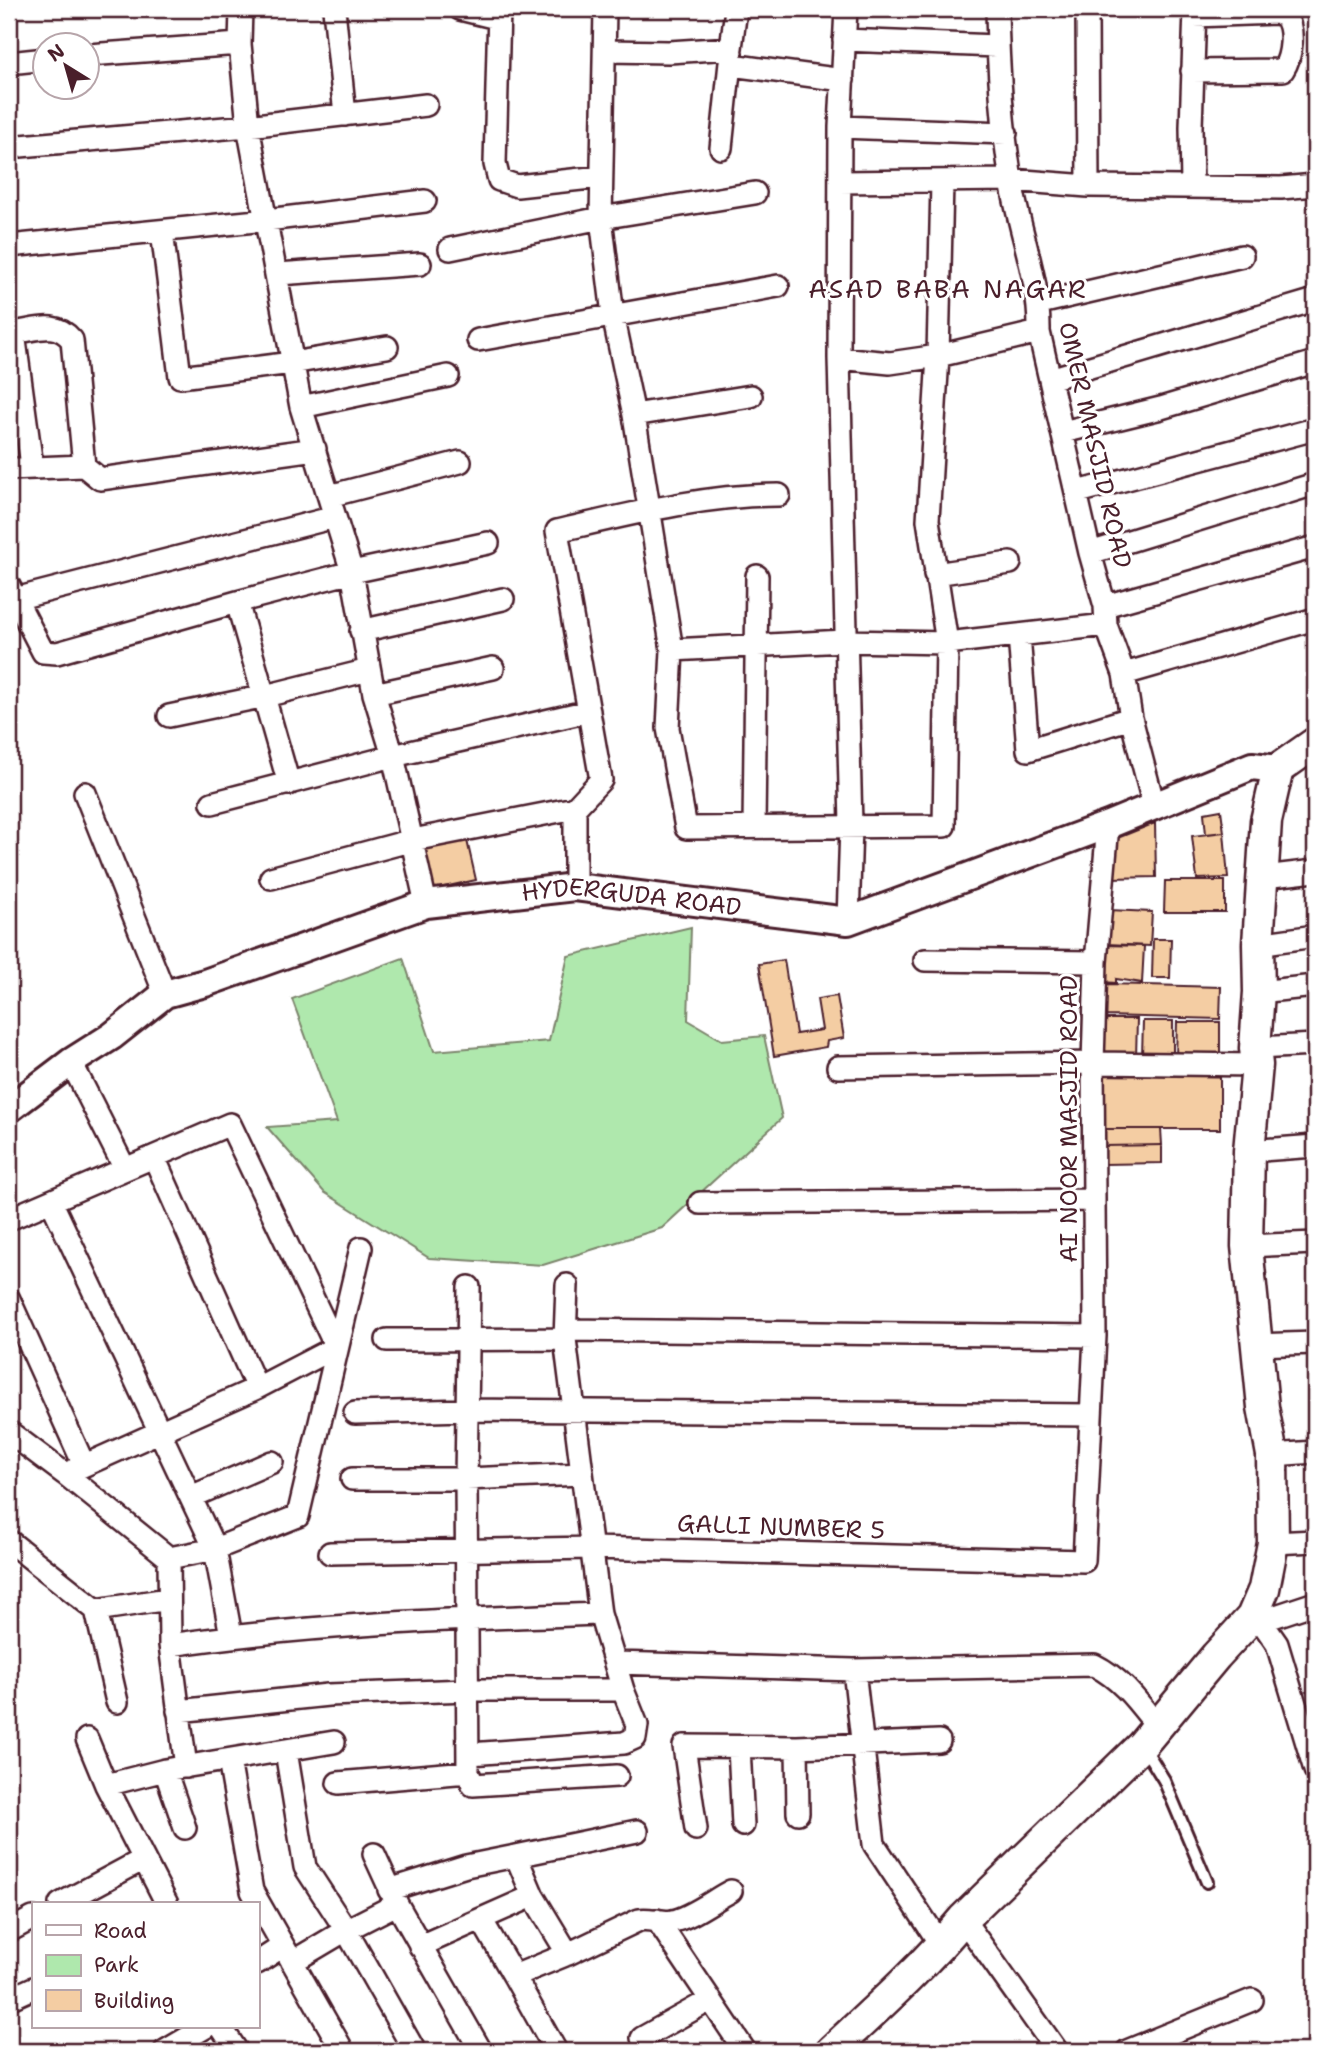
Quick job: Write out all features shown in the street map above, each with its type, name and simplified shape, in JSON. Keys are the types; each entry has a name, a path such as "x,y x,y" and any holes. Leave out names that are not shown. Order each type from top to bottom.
{"main road":[{"path":"831,2051 941,1945 963,1919 1150,1735 1256,1619 1273,1543 1272,1455 1263,1407 1247,1246 1249,1151 1259,992 1258,944 1266,821 1278,769 1315,743"}],"street":[{"path":"241,9 240,44 248,126 301,407 352,572 374,694 393,756 426,904"},
{"path":"334,9 345,115"},
{"path":"460,9 498,14 495,164 499,180 517,186 600,177"},
{"path":"605,9 601,218 613,315 634,415 672,650 668,728 686,828 944,826 947,643 934,574 928,520 938,356 942,182"},
{"path":"722,148 736,9"},
{"path":"846,9 841,127 839,358 844,641 851,825 848,920"},
{"name":"OMER MASJID ROAD","path":"996,9 997,46 1011,180 1040,303 1039,332 1078,492 1090,554 1105,615 1124,674 1131,718 1154,806"},
{"path":"1087,9 1088,186"},
{"path":"1192,71 1283,70 1287,63 1292,30 1286,16 1277,13 1195,12 1192,71 1192,186"},
{"path":"844,40 997,46"},
{"path":"102,54 240,44"},
{"path":"606,51 731,57 843,80"},
{"path":"9,63 32,61"},
{"path":"9,147 248,126 426,104"},
{"path":"841,127 1006,133"},
{"path":"840,183 1011,180 1088,186 1280,188 1315,185"},
{"path":"450,250 601,218 755,193"},
{"path":"9,246 425,201"},
{"path":"162,231 180,377 292,363 387,347"},
{"path":"1040,303 1242,256"},
{"path":"278,274 420,264"},
{"path":"478,340 778,286"},
{"path":"1050,379 1315,300"},
{"path":"33,466 12,333 55,327 65,331 72,340 84,466"},
{"path":"839,358 890,363 938,356 1039,332"},
{"path":"1063,432 1161,408 1315,362"},
{"path":"301,407 448,376"},
{"path":"634,415 751,396"},
{"path":"1078,492 1315,429"},
{"path":"9,469 84,466 100,478 315,449"},
{"path":"330,496 460,462"},
{"path":"1090,554 1315,484"},
{"path":"271,878 413,840 575,808 601,780 557,531 649,509 779,495"},
{"path":"335,517 12,592 46,654 57,653 237,601 352,572 488,543"},
{"path":"672,650 844,641 947,643 1019,635 1105,615 1315,547"},
{"path":"934,574 1010,563"},
{"path":"754,827 757,576"},
{"path":"361,631 503,599"},
{"path":"237,601 289,784"},
{"path":"1124,674 1315,620"},
{"path":"1019,635 1028,750 1131,718"},
{"path":"374,694 493,668"},
{"path":"169,716 369,670"},
{"path":"212,803 393,756 589,711"},
{"name":"HYDERGUDA ROAD","path":"9,1109 71,1062 112,1036 165,994 205,983 426,904 575,887 848,920 1108,825 1252,766 1278,769"},
{"path":"85,793 165,994"},
{"path":"575,808 575,887"},
{"name":"AI NOOR MASJID ROAD","path":"1091,1415 1095,1336 1093,1063 1096,962 1108,825"},
{"path":"1264,877 1315,871"},
{"path":"1258,944 1315,936"},
{"path":"925,960 1096,962"},
{"path":"1259,992 1315,986"},
{"path":"838,1067 1093,1063 1256,1056 1315,1045"},
{"path":"71,1062 125,1169"},
{"path":"9,1219 230,1124 336,1348"},
{"path":"1249,1151 1315,1146"},
{"path":"154,1157 257,1388"},
{"path":"51,1200 215,1549 231,1636"},
{"path":"700,1203 1094,1200"},
{"path":"1247,1246 1315,1242"},
{"path":"169,1558 215,1549 298,1516 361,1248"},
{"path":"338,1783 624,1743 635,1738 637,1725 623,1690 600,1614 565,1335 567,1285"},
{"path":"469,1287 466,1619 469,1763 473,1785 617,1776"},
{"path":"9,1299 74,1469"},
{"path":"387,1340 467,1340 565,1335 1095,1336"},
{"path":"1258,1345 1315,1343"},
{"path":"74,1469 257,1388 336,1348"},
{"path":"355,1413 574,1410 1091,1415"},
{"name":"GALLI NUMBER 5","path":"330,1553 592,1548 1084,1561 1091,1415"},
{"path":"9,1432 74,1469 169,1558 170,1645 178,1711 176,1769 185,1828"},
{"path":"1272,1455 1315,1452"},
{"path":"191,1497 272,1462"},
{"path":"352,1479 466,1479 582,1474"},
{"path":"9,1541 96,1610 117,1702"},
{"path":"1273,1543 1315,1542"},
{"path":"96,1610 168,1599"},
{"path":"1315,1603 1256,1619 1277,1644 1315,1770"},
{"path":"170,1645 231,1636 466,1619 600,1614"},
{"path":"615,1663 854,1670 1094,1665 1108,1672 1128,1689 1150,1735"},
{"path":"854,1670 874,1844 941,1945"},
{"path":"178,1711 328,1695 468,1690 623,1690"},
{"path":"87,1740 106,1785 166,1902"},
{"path":"695,1829 684,1746 797,1747 940,1741"},
{"path":"106,1785 229,1759 334,1742"},
{"path":"739,1747 743,1825"},
{"path":"797,1747 798,1813"},
{"path":"285,1751 305,1867 346,1930 413,2048"},
{"path":"229,1759 252,1891 258,1902"},
{"path":"259,1962 346,1930 393,1897 466,1866 637,1831"},
{"path":"374,1854 393,1897 481,2051"},
{"path":"516,1856 533,1896 568,1954"},
{"path":"64,1902 144,1859"},
{"path":"514,1976 639,1920 671,1922 683,1918 731,1891"},
{"path":"420,1946 533,1896"},
{"path":"259,1904 343,2051"},
{"path":"9,1931 32,1919"},
{"path":"481,1919 556,2051"},
{"path":"963,1919 1057,2051"},
{"path":"657,1920 745,2051"},
{"path":"9,1999 32,1988"},
{"path":"642,2038 710,2000"},
{"path":"1127,2051 1252,2000"},
{"path":"166,2051 204,2028"},
{"path":"222,2028 237,2051"}],"lane":[{"path":"1150,1735 1164,1780 1207,1882"}],"green space":[{"path":"691,927 688,1020 722,1040 764,1036 782,1118 662,1228 543,1265 429,1258 324,1192 267,1127 337,1122 292,999 403,958 434,1051 549,1041 568,956"}],"building":[{"path":"1221,810 1224,832 1206,834 1204,813"},
{"path":"1155,823 1156,877 1110,878 1110,841"},
{"path":"1224,832 1228,878 1197,879 1192,836"},
{"path":"466,836 476,880 430,890 420,847"},
{"path":"1165,881 1225,881 1225,912 1164,912"},
{"path":"1109,910 1152,912 1150,946 1107,944"},
{"path":"1153,939 1171,939 1170,978 1152,978"},
{"path":"1103,945 1144,946 1142,983 1116,979 1116,983 1102,982"},
{"path":"784,960 796,1034 822,1030 817,999 837,996 844,1038 827,1041 826,1047 774,1056 759,964"},
{"path":"1107,984 1221,987 1220,1019 1105,1016"},
{"path":"1098,1019 1137,1019 1136,1057 1097,1057"},
{"path":"1143,1021 1173,1021 1173,1056 1142,1056"},
{"path":"1177,1022 1220,1022 1220,1058 1176,1058"},
{"path":"1104,1070 1220,1070 1220,1129 1103,1129"},
{"path":"1103,1129 1161,1129 1162,1145 1104,1146"},
{"path":"1162,1145 1162,1163 1104,1164 1104,1146"}],"district":[{"name":"ASAD BABA NAGAR","path":"948,289"}]}
